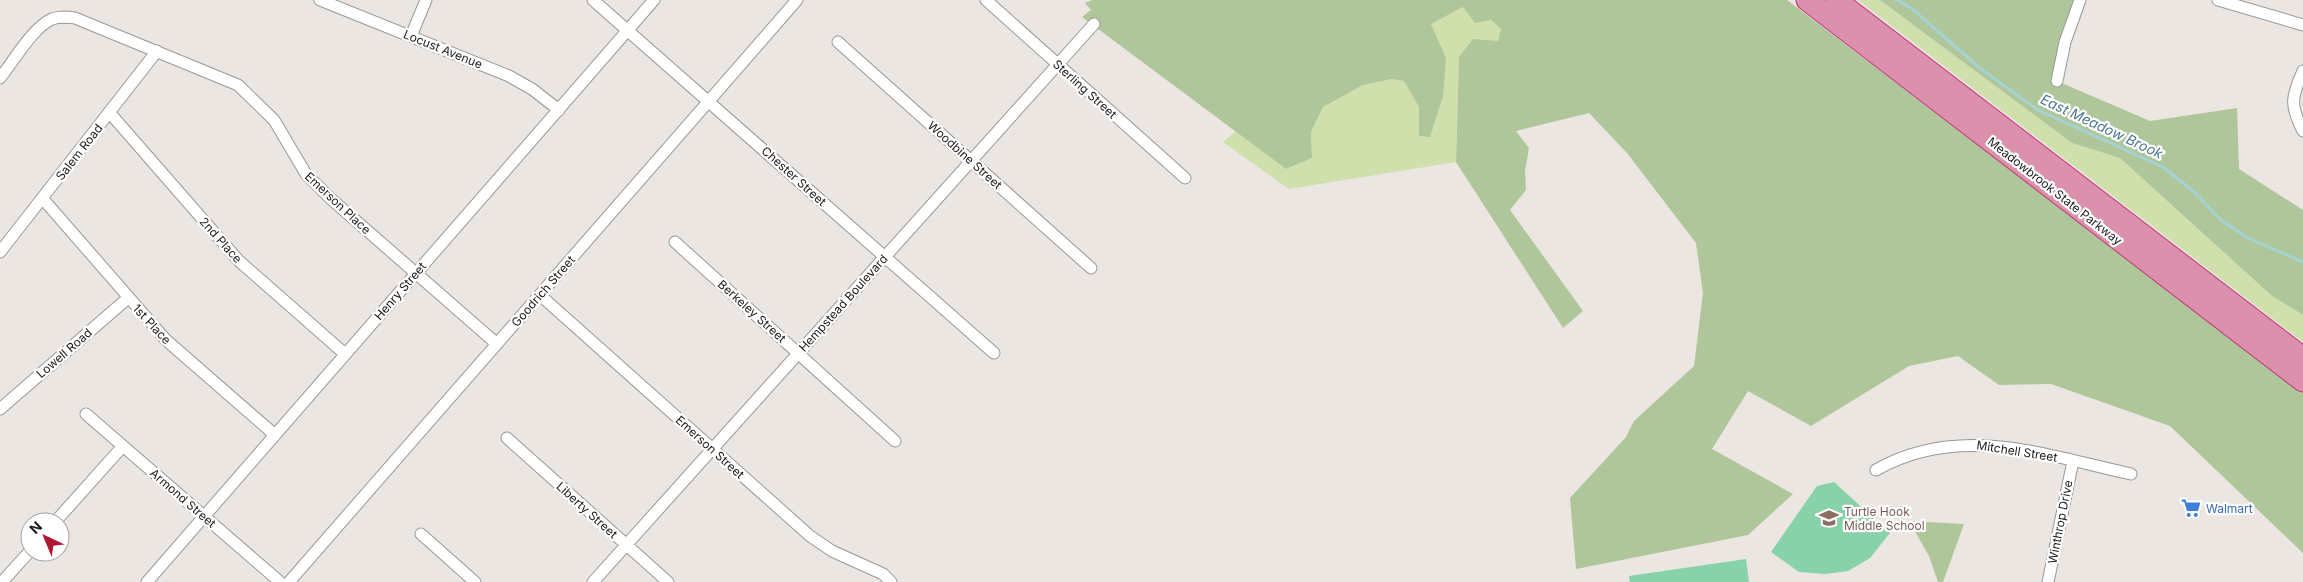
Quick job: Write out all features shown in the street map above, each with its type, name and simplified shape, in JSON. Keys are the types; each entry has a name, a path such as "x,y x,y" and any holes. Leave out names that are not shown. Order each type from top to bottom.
{"highway":[{"name":"Meadowbrook State Parkway","path":"1807,0 2303,381"},
{"name":"Meadowbrook State Parkway","path":"1836,0 2303,358"}],"street":[{"name":"Locust Avenue","path":"320,0 509,76 532,89 558,110"},
{"path":"411,36 426,0"},
{"name":"Chester Street","path":"593,0 709,100 994,353"},
{"name":"Henry Street","path":"146,582 654,0"},
{"name":"Goodrich Street","path":"289,582 797,0"},
{"name":"Sterling Street","path":"986,0 1185,178"},
{"path":"2057,80 2065,42 2080,0"},
{"path":"2218,0 2303,25"},
{"name":"Emerson Place","path":"0,78 45,23 60,17 75,18 223,77 250,95 274,120 306,174 331,199 497,344"},
{"name":"Hempstead Boulevard","path":"593,582 1094,24"},
{"name":"Woodbine Street","path":"838,42 1091,268"},
{"name":"Salem Road","path":"0,252 157,51"},
{"path":"2303,72 2296,89 2293,108 2303,131"},
{"name":"2nd Place","path":"109,112 239,261 345,354"},
{"name":"1st Place","path":"43,199 166,340 275,435"},
{"name":"Berkeley Street","path":"675,242 896,441"},
{"name":"Emerson Street","path":"540,294 810,536 832,551 883,574 891,582"},
{"name":"Lowell Road","path":"0,408 128,298"},
{"name":"Armond Street","path":"86,414 280,582"},
{"name":"Liberty Street","path":"507,438 668,582"},
{"name":"Mitchell Street","path":"1876,470 1923,451 1957,444 1997,446 2131,474"},
{"path":"64,512 123,446"},
{"name":"Winthrop Drive","path":"2048,582 2072,461"},
{"path":"421,534 475,582"},
{"path":"2,582 20,562"}],"green space":[{"path":"1092,0 1787,0 2303,392 2303,553 2170,426 2051,384 1999,385 1958,356 1909,366 1811,426 1748,391 1712,449 1793,494 1748,535 1576,569 1570,498 1626,437 1634,421 1694,366 1703,293 1696,243 1627,153 1589,113 1516,131 1529,148 1525,171 1526,190 1510,210 1583,311 1563,328 1456,162 1459,57 1473,39 1498,41 1501,29 1491,20 1475,23 1463,7 1431,24 1446,58 1443,96 1430,137 1419,136 1419,107 1404,81 1391,79 1363,85 1323,107 1311,132 1312,158 1286,169 1082,17 1091,10 1085,3"},
{"path":"1858,0 1880,0 2072,143 2120,158 2272,296 2303,315 2303,342"},
{"path":"1880,0 2080,0 2057,81 2150,121 2237,108 2239,169 2303,210 2303,315 2272,296 2120,158 2072,143"},
{"path":"1463,7 1491,20 1501,29 1498,41 1459,57 1456,162 1289,189 1223,142 1236,131 1286,169 1312,158 1311,132 1323,107 1363,85 1391,79 1404,81 1419,107 1420,136 1446,59 1431,24"},
{"path":"1834,482 1890,533 1870,558 1848,571 1825,574 1799,572 1771,552 1817,486"},
{"path":"1909,521 1964,524 1943,582 1938,582 1929,556"},
{"path":"1746,559 1749,582 1630,582 1629,576"}],"waterway":[{"name":"East Meadow Brook","path":"1897,0 1911,8 1981,69 2038,110 2163,167 2194,192 2221,220 2246,237 2303,262"}],"place":[{"name":"Walmart","path":"2191,508"},
{"name":"Turtle Hook Middle School","path":"1829,518"}]}
